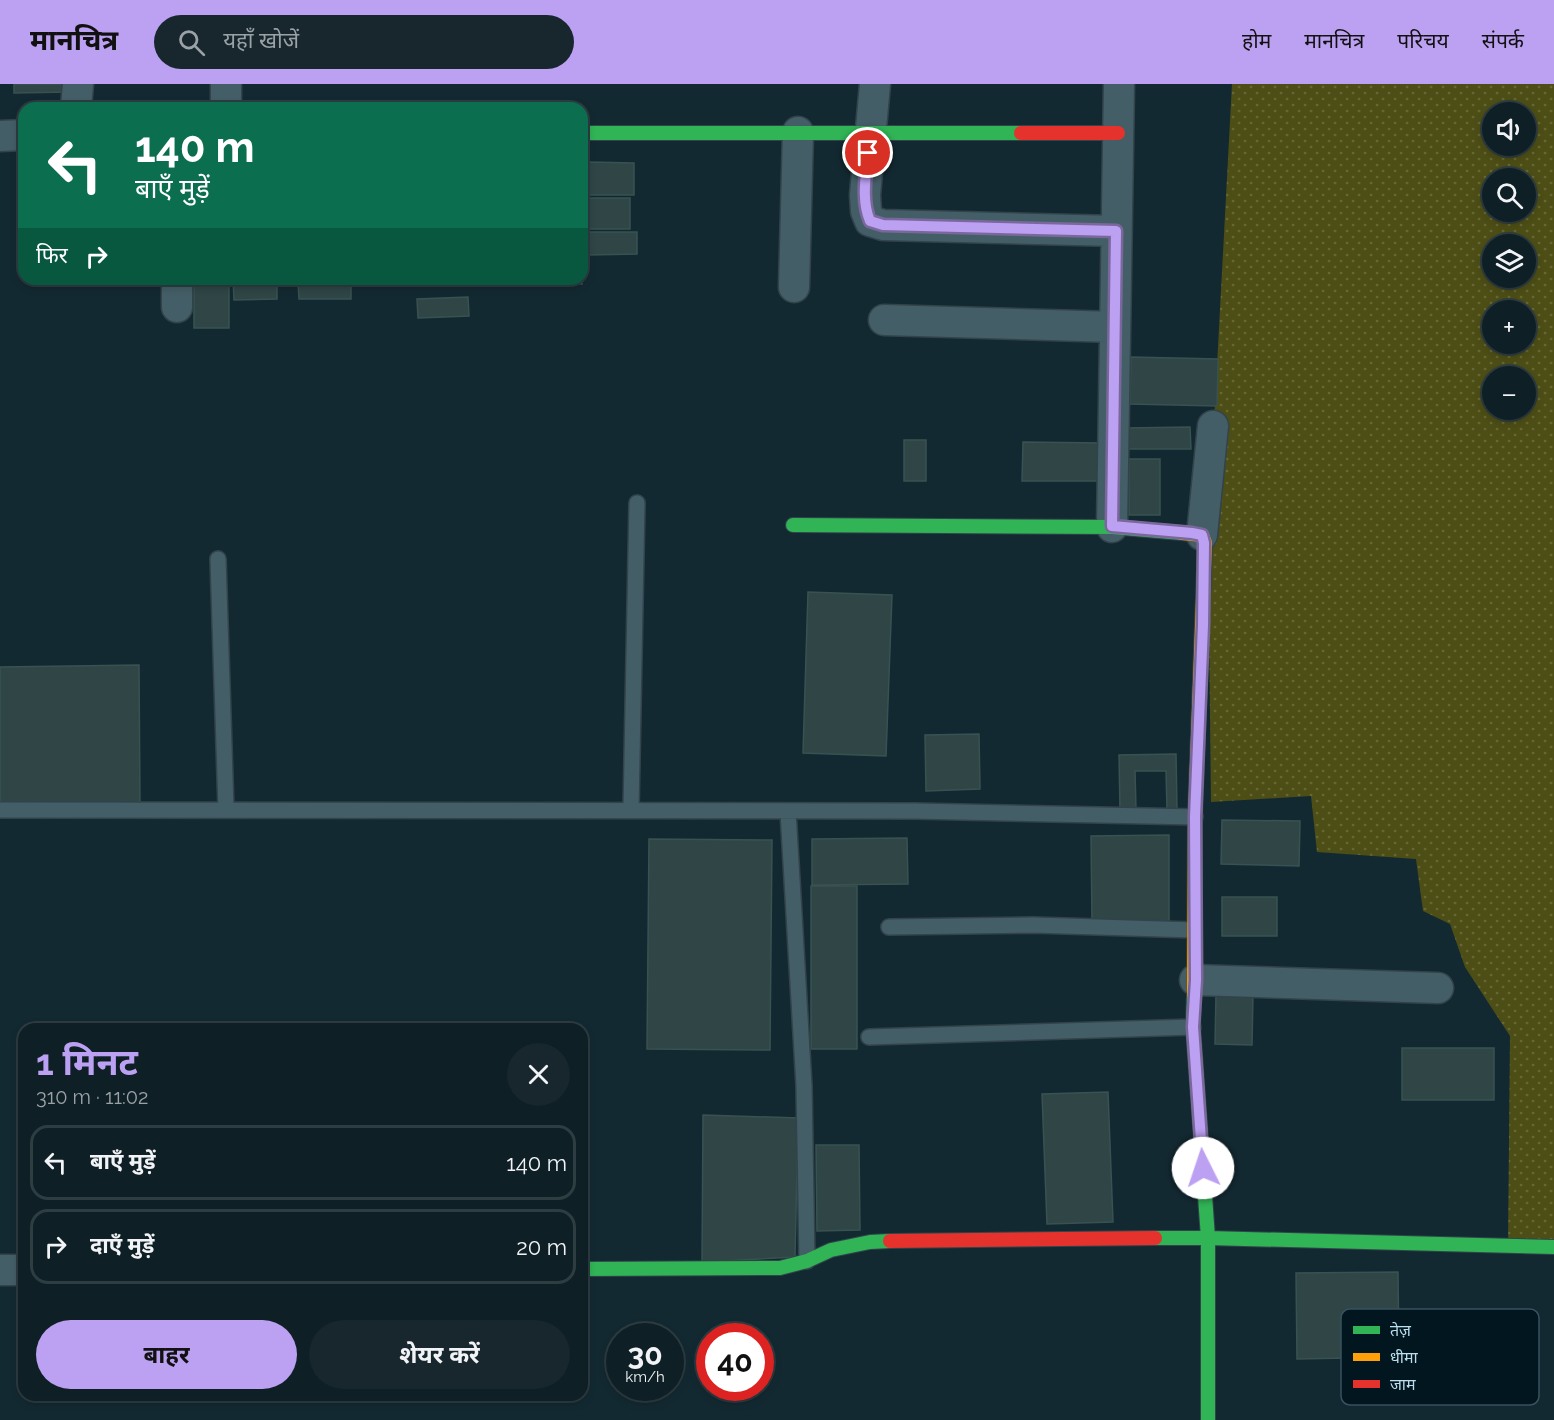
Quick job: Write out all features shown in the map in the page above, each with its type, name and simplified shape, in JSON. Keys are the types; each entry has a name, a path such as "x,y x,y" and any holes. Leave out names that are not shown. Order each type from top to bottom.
{"street":[{"path":"76,102 78,84"},
{"path":"226,84 226,102"},
{"path":"875,84 865,195 866,212 870,221 883,225 1116,231"},
{"path":"1112,526 1119,84"},
{"path":"794,286 798,132"},
{"path":"588,133 1118,134"},
{"path":"0,136 18,135"},
{"path":"884,320 1114,327"},
{"path":"1208,1420 1208,1238 1193,1027 1196,980 1195,817 1203,625 1204,543 1202,535 1213,426"},
{"path":"793,525 1112,526 1202,535"},
{"path":"1196,980 1438,988"},
{"path":"588,1269 780,1268 807,1261 831,1250 860,1244 916,1240 1208,1238 1554,1247"},
{"path":"0,1270 18,1270"}],"lane":[{"path":"631,810 637,503"},
{"path":"218,559 226,809"},
{"path":"0,810 915,811 1195,817"},
{"path":"788,811 804,1086 807,1261"},
{"path":"889,927 1033,925 1194,930"},
{"path":"869,1037 1193,1027"}],"shaded area":[{"path":"1232,84 1554,84 1554,1241 1508,1247 1510,1036 1465,967 1450,924 1423,911 1416,859 1317,852 1311,796 1211,802 1208,535"}],"building":[{"path":"14,84 68,84 68,92 14,93"},
{"path":"589,162 634,163 634,195 588,195"},
{"path":"588,198 630,198 630,229 588,229"},
{"path":"588,232 637,232 637,254 588,255"},
{"path":"194,285 229,285 229,328 194,328"},
{"path":"233,285 277,285 277,299 234,300"},
{"path":"298,285 351,285 351,299 299,299"},
{"path":"468,297 469,316 418,318 417,299"},
{"path":"1131,357 1218,359 1217,406 1130,404"},
{"path":"1190,427 1191,449 1124,449 1124,428"},
{"path":"904,440 926,440 926,481 904,481"},
{"path":"1023,442 1103,443 1103,481 1022,481"},
{"path":"1129,459 1160,459 1160,515 1129,515"},
{"path":"808,592 892,595 886,756 803,753"},
{"path":"139,665 140,808 0,809 0,667"},
{"path":"979,734 980,789 926,791 925,735"},
{"path":"1176,754 1177,809 1167,809 1166,771 1135,771 1136,810 1120,810 1119,755"},
{"path":"1222,820 1300,821 1299,866 1221,864"},
{"path":"1169,835 1169,922 1092,922 1091,836"},
{"path":"907,838 908,884 812,885 812,839"},
{"path":"649,839 772,840 770,1050 647,1049"},
{"path":"811,886 857,886 857,1049 811,1049"},
{"path":"1222,897 1277,897 1277,936 1222,936"},
{"path":"1216,994 1253,995 1252,1045 1215,1044"},
{"path":"1402,1048 1494,1048 1494,1100 1402,1100"},
{"path":"1108,1092 1113,1222 1047,1224 1042,1094"},
{"path":"703,1115 798,1118 795,1257 702,1262"},
{"path":"816,1145 859,1145 860,1230 817,1231"},
{"path":"1398,1272 1398,1309 1341,1309 1341,1358 1297,1359 1296,1273"}],"traffic: fast":[{"path":"588,133 1021,133"},
{"path":"793,525 1112,527 1182,533"},
{"path":"1194,994 1193,1027 1208,1238 1208,1420"},
{"path":"1155,1238 1554,1247"},
{"path":"588,1269 780,1268 807,1261 831,1250 870,1242 890,1241"}],"traffic: slow":[{"path":"1182,533 1202,535 1205,543 1195,817 1194,994"}],"traffic: jam":[{"path":"1021,133 1118,133"},
{"path":"890,1241 1155,1238"}],"route":[{"path":"868,153 865,195 866,212 870,221 883,225 1116,231 1112,526 1192,533 1202,535 1204,543 1195,817 1196,980 1193,1027 1203,1168"}]}
